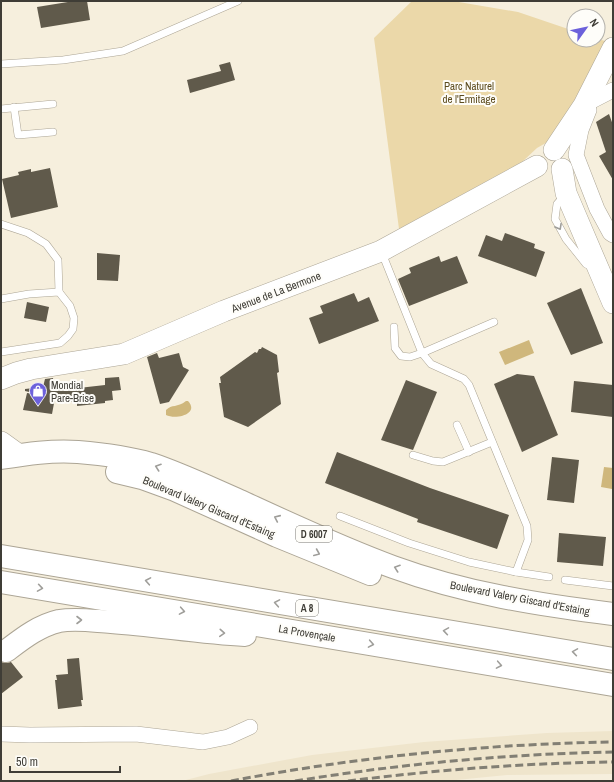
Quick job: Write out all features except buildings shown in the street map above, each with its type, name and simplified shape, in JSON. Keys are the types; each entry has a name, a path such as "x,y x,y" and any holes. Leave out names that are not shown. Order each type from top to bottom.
{"main road":[{"name":"Boulevard Valery Giscard d'Estaing","path":"10,457 47,452 77,452 115,456 149,464 183,476 349,550 423,577 494,595 571,609 613,614"},
{"name":"Boulevard Valery Giscard d'Estaing","path":"1,473 48,467 78,466 142,478 175,490 340,563 436,596 496,609 613,627"},
{"name":"A 8","path":"1,556 613,659"},
{"name":"La Provençale","path":"1,582 613,685"},
{"path":"6,651 30,633 45,625 60,621 81,620 142,624 200,632 243,635 332,637"}],"street":[{"path":"613,48 589,102 576,155 597,209 613,235"},
{"path":"613,90 589,102 554,150 561,154 564,166 549,171 566,193 613,303"},
{"name":"Avenue de La Bermone","path":"1,379 31,369 124,354 224,311 381,251 549,171"},
{"path":"1,442 10,457"},
{"path":"1,734 136,734 203,742 228,737 250,727"}],"lane":[{"path":"1,64 63,60 123,51 238,1"},
{"path":"1,109 53,104"},
{"path":"14,107 18,135 52,132"},
{"path":"1,224 28,233 46,244 58,260 59,292 70,306 74,318 73,329 60,343 1,352"},
{"path":"381,251 422,353 431,364 464,379 467,382 527,526 528,540 516,572"},
{"path":"1,299 29,294 59,292"},
{"path":"394,328 396,348 401,356 410,357 494,322"},
{"path":"457,425 469,452"},
{"path":"413,455 433,461 443,462 492,442"},
{"path":"340,516 409,543 469,562 549,577"},
{"path":"565,580 613,586"}],"shaded area":[{"path":"529,340 534,353 505,365 499,352"},
{"path":"188,401 191,409 185,415 175,417 166,415 166,410 168,408 180,405"},
{"path":"604,467 613,468 612,489 601,487"},
{"path":"613,731 613,774 507,775 446,781 182,781 209,774 312,755 424,742 547,733"}],"green space":[{"name":"Parc Naturel de l'Ermitage","path":"412,1 453,1 518,12 566,28 566,48 602,48 584,91 551,140 537,148 522,162 399,229 374,38"}],"railway":[{"path":"231,781 326,765 421,753 565,743 613,742"},
{"path":"295,781 454,761 533,755 613,752"},
{"path":"348,781 480,768 613,762"}],"place":[{"name":"Mondial Pare-Brise","path":"38,406"}]}
